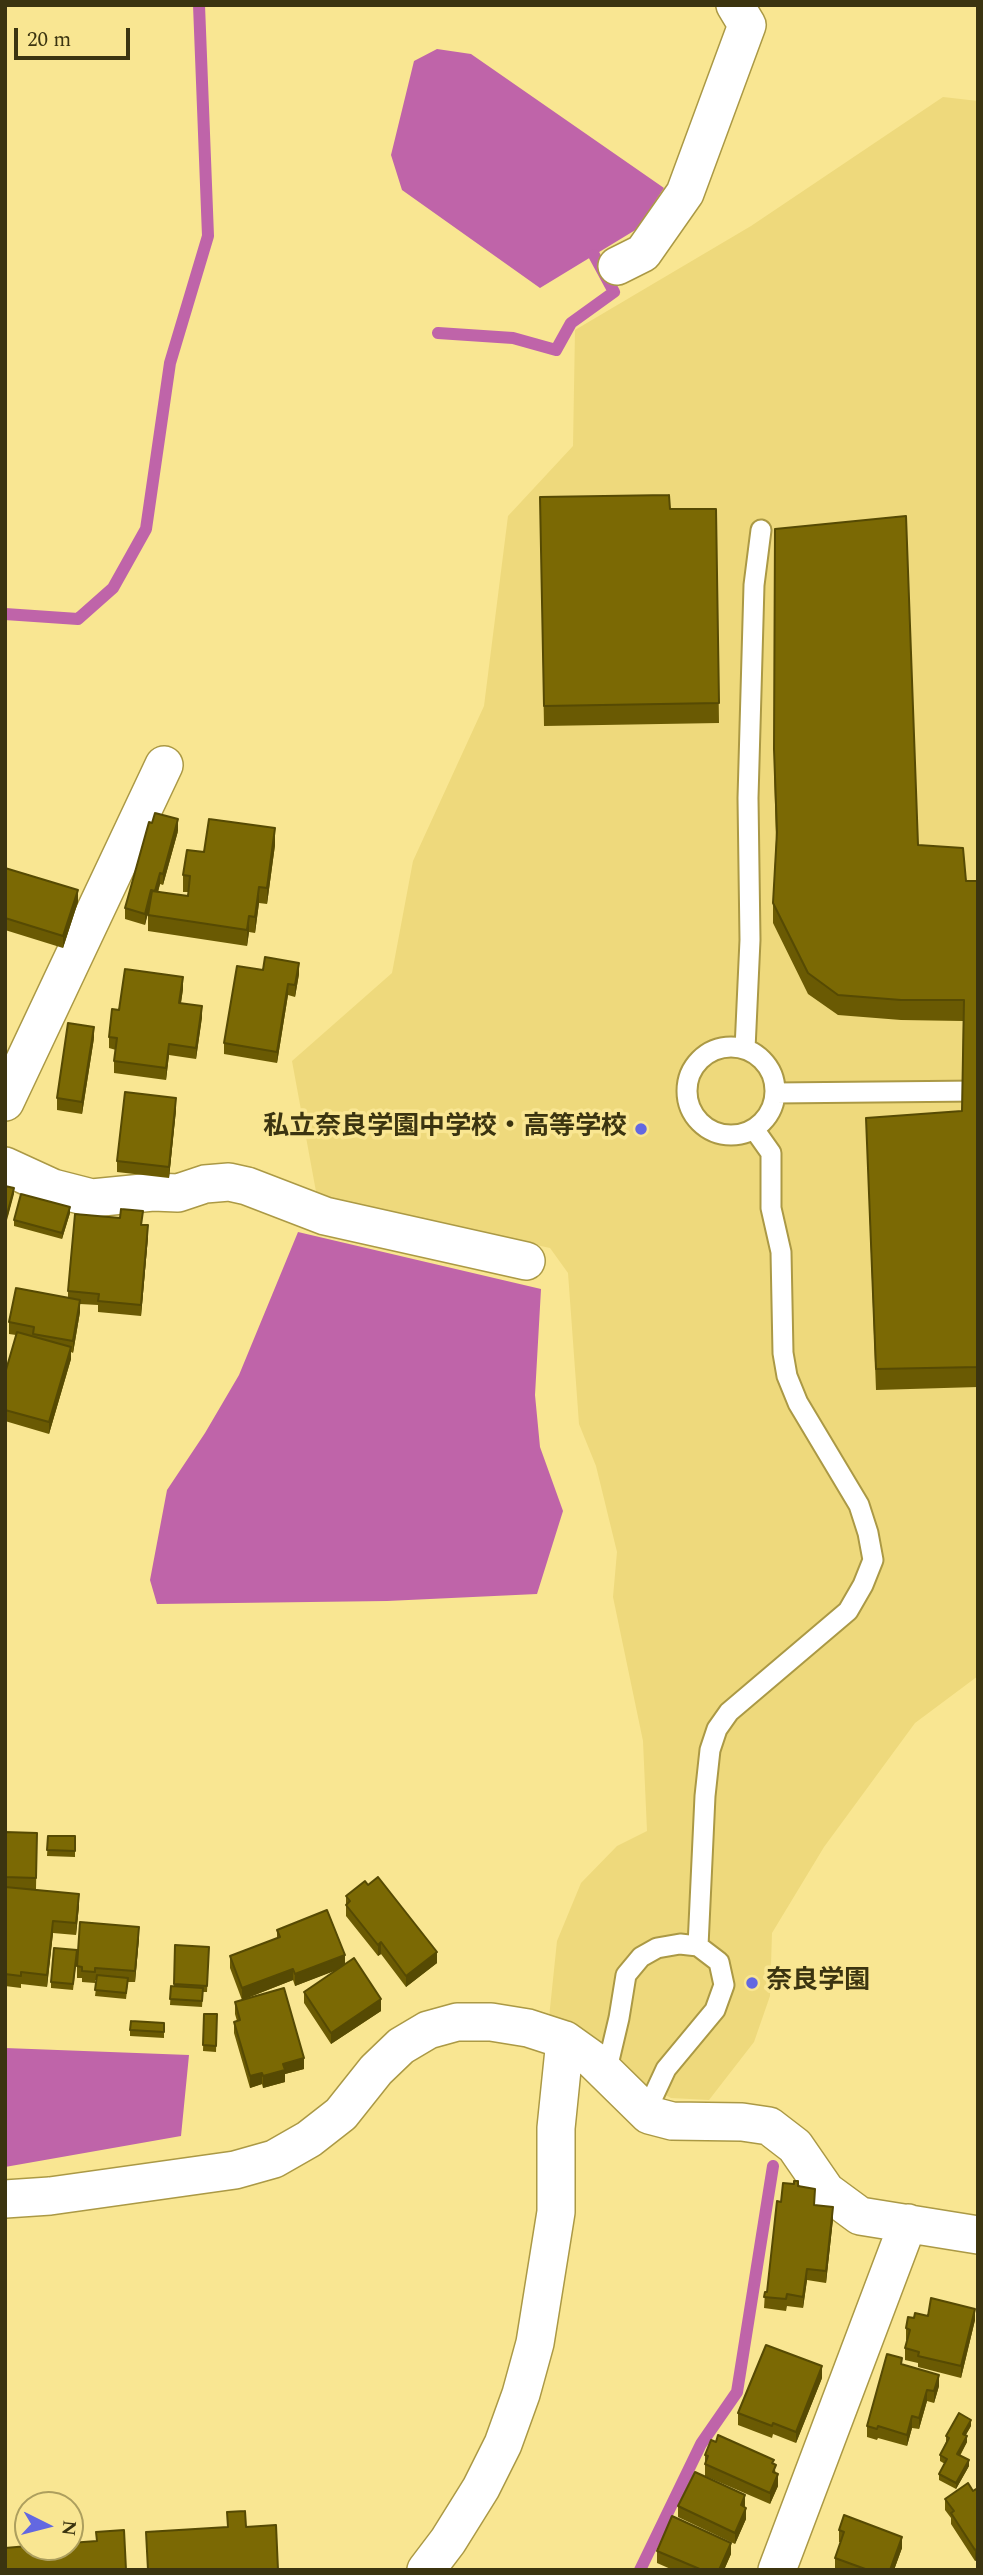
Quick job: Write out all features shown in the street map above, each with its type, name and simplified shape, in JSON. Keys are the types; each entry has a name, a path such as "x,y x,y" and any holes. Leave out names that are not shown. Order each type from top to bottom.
{"street":[{"path":"617,266 643,253 685,193 747,25 734,5"},
{"path":"5,1102 164,765"},
{"path":"5,1166 53,1188 92,1198 153,1192 178,1193 205,1184 229,1182 247,1186 326,1216 526,1261"},
{"path":"5,2199 50,2196 236,2169 274,2159 309,2139 341,2114 376,2070 401,2046 428,2030 457,2022 491,2022 528,2028 565,2040 593,2060 649,2115 672,2121 742,2122 769,2126 795,2146 826,2191 860,2216 978,2235"},
{"path":"426,2570 481,2488 503,2444 521,2395 535,2343 556,2212 556,2128 565,2040"},
{"path":"777,2570 908,2223"}],"lane":[{"path":"745,1049 750,940 748,798 754,611 761,530"},
{"path":"718,1049 745,1049 767,1066 774,1079 773,1107 765,1120 754,1129 739,1135 723,1135 710,1130 698,1120 691,1107 689,1078 696,1066 718,1049"},
{"path":"775,1093 978,1091"},
{"path":"698,1946 705,1796 710,1750 717,1729 729,1712 848,1611 873,1560 859,1505 798,1403 787,1376 783,1353 781,1252 771,1208 771,1153 754,1129"},
{"path":"606,2073 626,1975 641,1957 657,1948 680,1944 698,1946 719,1962 724,1985 715,2010 666,2069 652,2099 649,2115"}],"shaded area":[{"path":"437,49 471,54 664,188 637,229 540,288 402,190 391,155 414,61"},
{"name":"私立奈良学園中学校・高等学校","path":"943,97 978,101 978,1676 915,1723 824,1847 772,1933 770,1996 754,2042 709,2100 671,2098 635,2078 549,2018 557,1941 581,1883 617,1846 647,1831 643,1741 613,1597 617,1552 596,1466 579,1424 568,1273 550,1248 317,1197 292,1061 392,973 413,861 484,706 508,516 573,446 575,330 751,226"},
{"path":"298,1232 541,1289 535,1395 540,1447 563,1511 537,1594 387,1601 157,1604 150,1580 167,1490 239,1375"},
{"path":"5,2048 189,2055 181,2136 5,2167"}],"building":[{"path":"669,495 670,509 716,509 719,703 544,706 540,497"},
{"path":"906,516 918,845 963,848 966,881 978,881 978,1367 876,1369 866,1118 962,1111 964,1000 901,1000 838,995 808,973 773,903 777,832 774,749 775,529"},
{"path":"155,813 178,819 163,874 160,873 155,891 151,890 145,914 125,908 149,822 152,823"},
{"path":"209,819 275,828 267,888 259,887 255,917 249,916 247,930 148,915 152,891 188,896 190,876 183,875 187,850 204,852"},
{"path":"5,868 78,890 63,936 5,918"},
{"path":"265,957 299,963 295,985 288,984 277,1052 224,1043 237,966 263,970"},
{"path":"125,969 183,977 179,1003 202,1006 196,1048 169,1044 166,1068 114,1061 117,1038 109,1037 112,1009 119,1010"},
{"path":"68,1023 94,1027 82,1102 57,1098"},
{"path":"125,1092 176,1098 169,1167 117,1161"},
{"path":"5,1186 14,1188 7,1215 5,1215"},
{"path":"21,1194 70,1207 62,1233 14,1220"},
{"path":"121,1209 143,1211 141,1225 148,1225 141,1305 98,1301 99,1294 68,1291 75,1214 120,1218"},
{"path":"16,1288 80,1300 73,1341 33,1334 34,1327 9,1322"},
{"path":"17,1332 71,1347 49,1422 5,1410 5,1370"},
{"path":"5,1832 37,1833 36,1878 5,1877"},
{"path":"48,1836 75,1836 75,1851 47,1850"},
{"path":"378,1877 437,1952 406,1976 381,1942 378,1945 346,1905 350,1901 346,1896 365,1881 368,1885"},
{"path":"5,1887 79,1894 76,1923 53,1921 47,1975 21,1972 21,1976 5,1974"},
{"path":"327,1910 345,1955 295,1974 293,1969 242,1988 230,1956 280,1937 277,1930"},
{"path":"80,1922 139,1927 135,1971 95,1968 95,1972 82,1971 82,1967 77,1966"},
{"path":"175,1945 209,1947 207,1986 174,1984"},
{"path":"54,1948 77,1950 73,1984 51,1982"},
{"path":"354,1958 381,1999 331,2033 304,1992"},
{"path":"97,1975 128,1978 126,1993 95,1990"},
{"path":"171,1986 203,1988 202,2001 170,1999"},
{"path":"284,1988 304,2058 283,2064 285,2070 263,2076 262,2073 250,2076 234,2022 240,2020 235,2002"},
{"path":"204,2014 217,2014 216,2046 203,2045"},
{"path":"131,2021 164,2023 164,2032 130,2030"},
{"path":"794,2181 798,2181 798,2186 815,2189 814,2205 833,2207 826,2271 807,2269 803,2297 787,2294 786,2299 764,2297 767,2292 777,2201 781,2202 783,2183 794,2184"},
{"path":"931,2298 975,2309 961,2366 918,2356 919,2352 905,2348 910,2330 906,2328 908,2317 914,2318 915,2313 928,2316"},
{"path":"766,2345 822,2366 796,2432 738,2413"},
{"path":"887,2354 902,2358 901,2364 939,2375 934,2391 927,2390 919,2418 912,2416 907,2435 878,2426 877,2429 867,2426"},
{"path":"959,2413 971,2420 963,2434 967,2436 957,2454 969,2460 956,2483 939,2474 947,2459 940,2455 949,2438 946,2436"},
{"path":"718,2435 774,2460 772,2463 776,2465 773,2472 778,2474 770,2493 705,2464 708,2456 705,2455 711,2440 716,2442"},
{"path":"695,2472 745,2495 741,2505 746,2508 735,2533 678,2506"},
{"path":"968,2483 973,2491 976,2489 978,2492 978,2548 975,2550 945,2499"},
{"path":"245,2511 246,2527 276,2525 278,2570 148,2570 146,2532 228,2527 227,2512"},
{"path":"844,2515 902,2537 890,2570 868,2570 835,2558 844,2532 839,2530"},
{"path":"672,2516 731,2543 719,2570 702,2570 657,2551"},
{"path":"124,2530 126,2570 5,2570 5,2548 14,2547 14,2561 84,2561 84,2542 97,2541 96,2532"}],"waterway":[{"path":"5,614 78,619 113,588 146,529 170,363 208,236 199,5"},
{"path":"438,333 513,338 556,350 571,323 614,292 594,255"},
{"path":"640,2570 701,2444 737,2392 773,2166"}],"place":[{"name":"私立奈良学園中学校・高等学校","path":"641,1129"},
{"name":"奈良学園","path":"752,1983"}]}
